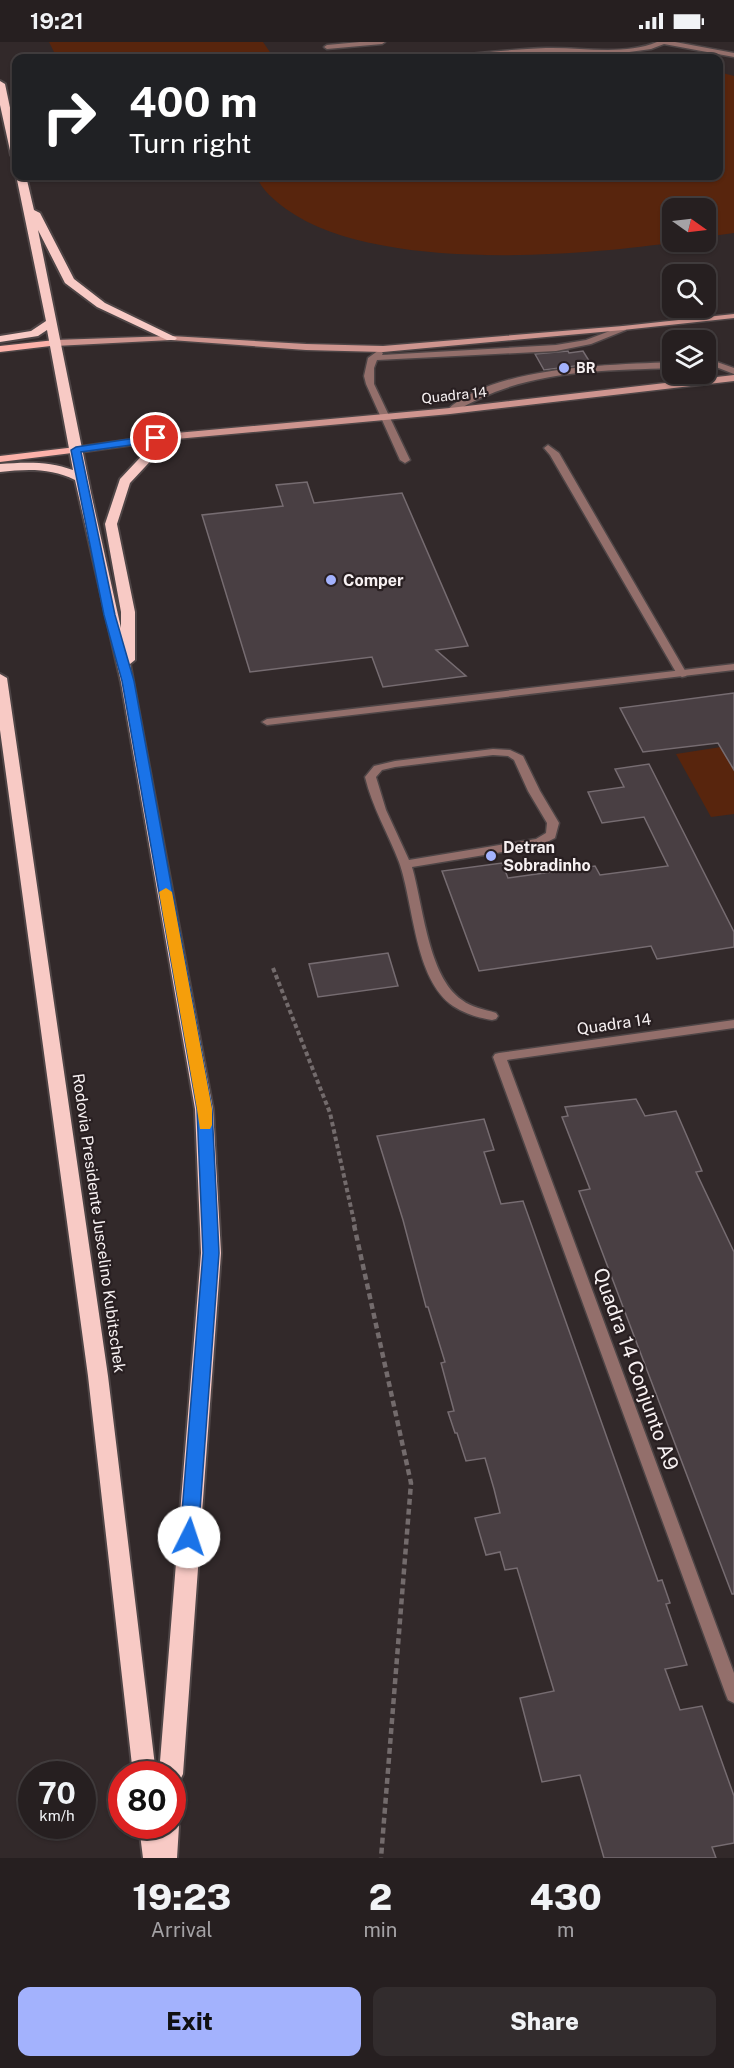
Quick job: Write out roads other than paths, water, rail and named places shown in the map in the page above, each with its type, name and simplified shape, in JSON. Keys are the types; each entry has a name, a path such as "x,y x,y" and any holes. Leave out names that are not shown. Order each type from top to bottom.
{"highway":[{"path":"0,84 12,137"},
{"path":"22,180 109,615 128,681 204,1109 210,1241 172,1761"},
{"path":"25,193 69,281 101,305 171,338"},
{"path":"0,339 34,334 51,322"},
{"path":"128,681 128,612 111,524 124,482 154,450 176,436"},
{"path":"0,468 46,465 69,471 81,478"},
{"name":"Rodovia Presidente Juscelino Kubitschek","path":"0,678 98,1376 143,1761"},
{"path":"153,1839 155,1858"},
{"path":"165,1858 166,1839"}],"main road":[{"path":"0,349 55,343 171,338 306,347 383,349 734,316"},
{"name":"Quadra 14","path":"76,450 176,436 450,411 734,378"},
{"path":"0,459 76,450"}],"street":[{"path":"327,47 382,42"},
{"path":"496,54 543,50 635,50 664,42 734,55"},
{"path":"372,358 555,348 588,342 623,328"},
{"path":"383,349 372,358 369,381 372,394 386,417 405,460"},
{"path":"716,365 734,371"},
{"path":"450,411 466,398 515,381 598,370 662,366"},
{"path":"548,448 554,453 682,674"},
{"path":"267,722 734,668"},
{"path":"405,864 539,842 551,835 553,823 519,758 510,753 493,752 395,764 378,768 370,777 374,793 405,864 434,969 442,987 453,1000 465,1008 478,1014 492,1016"},
{"name":"Quadra 14","path":"499,1057 734,1024"},
{"name":"Quadra 14 Conjunto A9","path":"499,1057 734,1695"}],"place":[{"name":"BR","path":"564,368"},
{"name":"Comper","path":"331,580"},
{"name":"Detran Sobradinho","path":"491,856"}]}
